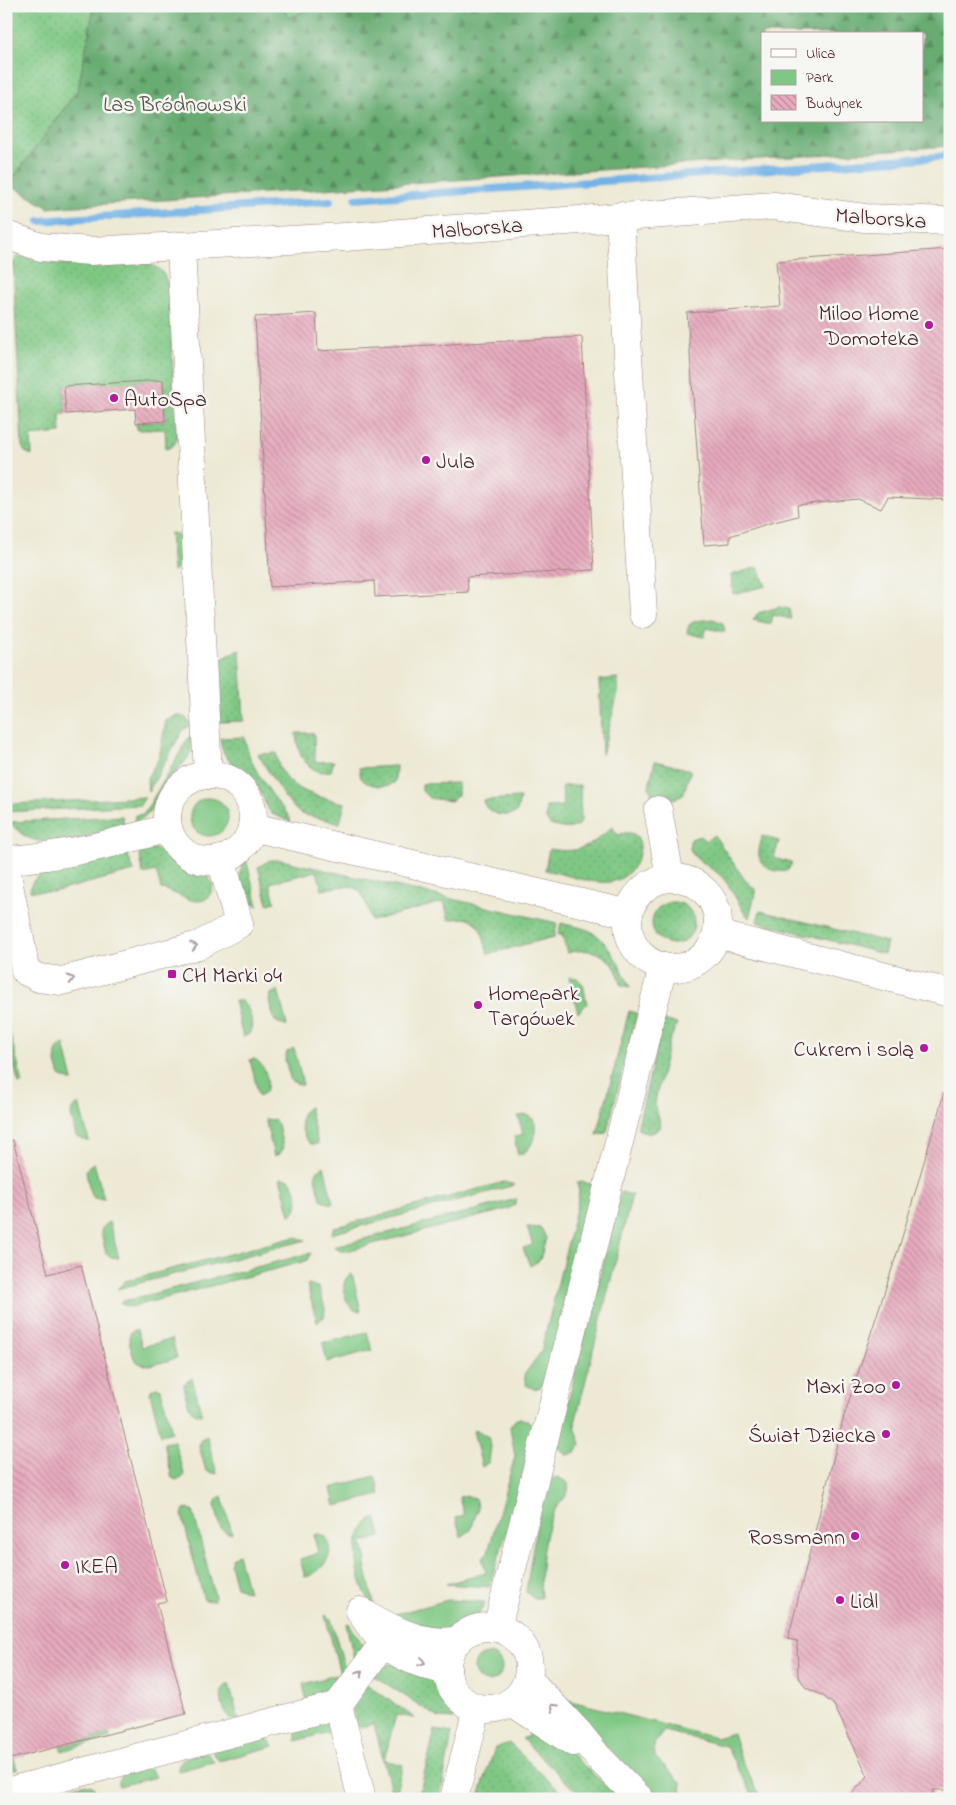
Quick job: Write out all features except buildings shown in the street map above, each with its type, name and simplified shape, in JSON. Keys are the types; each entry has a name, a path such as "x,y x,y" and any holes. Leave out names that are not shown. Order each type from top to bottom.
{"street":[{"name":"Malborska","path":"6,235 41,247 72,251 181,247 774,206 865,218 950,221"},
{"path":"620,216 643,614"},
{"path":"181,247 208,774"},
{"path":"208,774 224,777 243,790 253,812 252,827 241,848 221,859 204,860 188,855 175,843 168,828 167,814 173,795 188,780 208,774"},
{"path":"658,810 670,877"},
{"path":"252,827 629,914"},
{"path":"6,860 49,856 84,850 168,828"},
{"path":"6,864 21,937 25,971 39,978 62,981 199,945 218,937 239,924 221,859"},
{"path":"670,877 687,879 706,892 715,905 718,921 717,934 710,950 698,961 684,967 663,967 654,964 641,955 632,942 628,927 629,914 635,899 645,887 670,877"},
{"path":"717,934 950,993"},
{"path":"496,1628 663,967"},
{"path":"447,1671 405,1656 387,1647 372,1631 360,1611 395,1630 413,1637 448,1642 459,1640 476,1629 496,1628 510,1633 524,1648 529,1661 528,1679 518,1697 512,1702 495,1709 477,1708 456,1694 447,1671 450,1654 459,1640"},
{"path":"6,1792 338,1706 377,1652 387,1647"},
{"path":"528,1679 578,1732 598,1757 640,1799"},
{"path":"512,1702 598,1757"},
{"path":"338,1706 362,1799"},
{"path":"454,1799 477,1708"}],"green space":[{"path":"6,6 94,6 78,89 9,184 6,183"},
{"name":"Las Bródnowski","path":"94,6 282,6 289,18 316,6 950,6 950,146 48,208 9,184 78,89"},
{"path":"282,6 315,6 289,18"},
{"path":"18,256 58,264 143,263 157,268 164,274 168,289 177,440 173,446 166,449 165,429 139,430 136,423 165,421 163,381 64,386 66,414 60,414 61,433 31,436 32,455 25,452 22,446 13,263"},
{"path":"170,533 177,534 182,541 183,564 173,571"},
{"path":"758,567 766,586 733,594 731,575"},
{"path":"779,607 789,609 791,619 773,615 771,624 753,620 758,613"},
{"path":"713,619 723,623 725,632 707,628 704,637 687,633 689,625 695,621"},
{"path":"240,650 244,721 219,722 218,666 227,655"},
{"path":"618,678 618,693 602,755 599,680"},
{"path":"177,715 186,718 191,725 183,730 148,792 147,778 159,758 166,721"},
{"path":"296,733 314,733 315,762 334,761 331,771 319,772 304,761 299,751"},
{"path":"192,736 191,751 185,762 163,787 147,815 134,823 135,815 144,814 189,737"},
{"path":"245,737 252,763 291,822 272,814 252,779 229,760 225,754 220,738"},
{"path":"276,753 284,775 292,783 311,794 345,803 340,823 301,814 284,797 258,754"},
{"path":"655,761 691,770 683,795 668,799 652,795 649,786"},
{"path":"396,766 395,782 384,786 365,782 361,778 359,768"},
{"path":"458,783 458,795 451,801 429,798 422,791 422,784"},
{"path":"11,785 12,804 145,797 140,805 6,812 6,788"},
{"path":"580,785 581,822 570,828 550,825 546,819 546,807 563,806 562,786"},
{"path":"209,798 222,804 228,817 222,830 209,836 196,830 190,817 196,804"},
{"path":"520,798 517,812 507,815 492,812 483,800"},
{"path":"122,816 124,825 64,842 34,840 21,833 10,822"},
{"path":"612,827 618,835 629,833 636,836 640,843 640,852 636,862 630,871 621,878 610,882 594,882 545,870 549,849 576,850 597,840"},
{"path":"714,835 745,880 756,890 749,918 721,876 694,856 691,851 691,839 700,836 706,841"},
{"path":"762,836 779,841 774,858 792,863 788,870 775,871 763,864 759,854"},
{"path":"148,848 160,850 185,867 206,875 213,884 210,894 205,899 199,901 161,889 156,871 143,874 139,850"},
{"path":"127,853 134,871 53,892 30,891 36,878 48,871 78,866"},
{"path":"246,859 258,906 247,902 241,886 240,875"},
{"path":"270,860 281,860 557,923 554,937 488,954 478,925 467,919 449,920 444,902 371,921 365,900 357,889 344,886 322,890 317,871 270,883 275,902 268,904 258,867"},
{"path":"673,902 688,908 694,923 688,938 673,944 658,938 652,923 658,908"},
{"path":"760,911 887,942 884,954 757,922"},
{"path":"561,923 585,929 598,936 614,956 630,987 621,985 615,967 602,956 586,951 567,953 562,935 558,935"},
{"path":"569,977 577,978 583,984 587,1004 578,1013"},
{"path":"278,990 287,1026 275,1021 269,1001 271,994"},
{"path":"234,1001 242,1001 251,1017 251,1030 249,1034 243,1037"},
{"path":"629,1011 637,1013 608,1128 606,1133 597,1135"},
{"path":"6,1019 23,1083 19,1084 6,1037"},
{"path":"663,1020 677,1024 669,1042 656,1097 655,1105 661,1126 658,1130 648,1134 638,1129 638,1125"},
{"path":"64,1044 73,1081 60,1076 56,1063 57,1050"},
{"path":"294,1048 303,1085 291,1081 285,1060 287,1052"},
{"path":"254,1059 264,1069 267,1078 266,1092 259,1096 250,1060"},
{"path":"79,1104 89,1141 76,1136 71,1115 72,1109"},
{"path":"309,1107 318,1144 311,1144 302,1131 302,1115"},
{"path":"527,1115 534,1120 533,1141 527,1150 518,1155 514,1137 523,1134 518,1116"},
{"path":"265,1119 274,1120 278,1124 283,1147 279,1154 274,1156"},
{"path":"94,1163 104,1199 94,1198 90,1192 86,1171"},
{"path":"324,1166 333,1203 331,1204 321,1199 315,1178 317,1171"},
{"path":"280,1178 289,1179 297,1193 297,1208 290,1215"},
{"path":"504,1182 515,1185 331,1234 334,1228 340,1226"},
{"path":"583,1182 594,1185 545,1382 541,1387 534,1389 526,1385 524,1375 541,1352 577,1205 579,1192 577,1183"},
{"path":"621,1192 632,1195 575,1423 581,1444 576,1453 566,1455 559,1448 558,1442"},
{"path":"517,1199 515,1205 508,1209 346,1251 340,1251 334,1247"},
{"path":"109,1222 119,1258 109,1257 106,1254 101,1231 104,1225"},
{"path":"527,1227 541,1228 546,1238 540,1260 530,1266 523,1248 533,1245"},
{"path":"295,1237 306,1240 117,1289 125,1281"},
{"path":"311,1253 307,1260 302,1262 131,1307 125,1306 120,1302"},
{"path":"352,1274 361,1311 350,1307 345,1297 345,1281"},
{"path":"310,1284 319,1288 325,1309 324,1317 317,1322 307,1285"},
{"path":"137,1329 142,1347 172,1339 177,1358 150,1365 139,1363 135,1359 129,1340 131,1332"},
{"path":"367,1332 372,1350 327,1362 323,1343"},
{"path":"192,1378 202,1415 193,1412 188,1404 184,1384"},
{"path":"157,1387 161,1390 172,1432 161,1435 150,1393 152,1389"},
{"path":"520,1418 530,1422 533,1431 511,1518 489,1587 446,1584 486,1573 482,1558 488,1552 515,1456 510,1427 515,1420"},
{"path":"477,1430 488,1437 491,1446 489,1462 482,1467 473,1431"},
{"path":"207,1436 217,1474 206,1471 199,1446 201,1440"},
{"path":"174,1441 184,1474 182,1478 177,1480 172,1478 164,1443"},
{"path":"375,1476 380,1495 335,1506 331,1488"},
{"path":"558,1477 568,1483 568,1492 555,1509 549,1522 542,1555 541,1598 533,1598 526,1592 535,1534 547,1484 551,1479"},
{"path":"222,1496 232,1533 227,1533 221,1529 215,1505 217,1499"},
{"path":"468,1496 475,1499 478,1508 471,1530 461,1537 456,1518 464,1515 459,1497"},
{"path":"189,1509 193,1511 215,1597 213,1601 204,1600 182,1515 184,1510"},
{"path":"373,1519 377,1519 381,1537 362,1542 367,1561 364,1562 374,1603 372,1603 366,1595 358,1572 357,1546 365,1525"},
{"path":"319,1534 326,1537 330,1549 329,1555 326,1562 317,1572 305,1577 300,1559 318,1553 314,1535"},
{"path":"238,1554 248,1592 236,1587 230,1564 232,1558"},
{"path":"448,1600 485,1602 476,1620 455,1634 385,1617"},
{"path":"325,1615 331,1619 345,1669 349,1672 337,1690 307,1702 303,1684 340,1674"},
{"path":"349,1623 364,1647 355,1663 346,1624"},
{"path":"488,1654 498,1658 502,1668 498,1678 488,1682 478,1678 474,1668 478,1658"},
{"path":"391,1664 437,1676 445,1684 451,1695 454,1719 439,1718 371,1674 381,1666"},
{"path":"365,1683 415,1718 396,1715 384,1760 403,1765 394,1799 389,1799 393,1798 374,1724 356,1728 352,1705"},
{"path":"229,1684 239,1720 230,1719 223,1705 221,1695"},
{"path":"555,1697 716,1738 733,1733 741,1760 762,1799 755,1799 726,1746 664,1731 654,1744 655,1757 682,1783 681,1790 690,1799 660,1799"},
{"path":"322,1722 329,1725 333,1731 296,1741 296,1733 300,1728"},
{"path":"533,1725 565,1748 620,1799 584,1799 522,1739 528,1736"},
{"path":"435,1730 452,1733 440,1799 418,1799"},
{"path":"109,1734 110,1738 62,1751 61,1746"},
{"path":"264,1738 274,1746 219,1761 212,1751"},
{"path":"509,1743 568,1799 478,1799 495,1748"},
{"path":"207,1752 214,1762 178,1771 180,1762 184,1759"},
{"path":"14,1758 17,1769 6,1772 6,1760"},
{"path":"146,1768 151,1770 156,1777 119,1786 119,1781 123,1774"},
{"path":"84,1784 92,1786 97,1792 71,1799 59,1799 63,1792 72,1786"}],"waterway":[{"path":"356,199 950,156"},
{"path":"40,221 330,201"}],"place":[{"name":"Miloo Home Domoteka","path":"929,325"},
{"name":"AutoSpa","path":"114,398"},
{"name":"Jula","path":"426,460"},
{"name":"CH Marki 04","path":"172,974"},
{"name":"Homepark Targówek","path":"478,1005"},
{"name":"Cukrem i solą","path":"924,1048"},
{"name":"Maxi Zoo","path":"896,1385"},
{"name":"Świat Dziecka","path":"886,1434"},
{"name":"Rossmann","path":"855,1536"},
{"name":"IKEA","path":"65,1565"},
{"name":"Lidl","path":"840,1600"}]}
